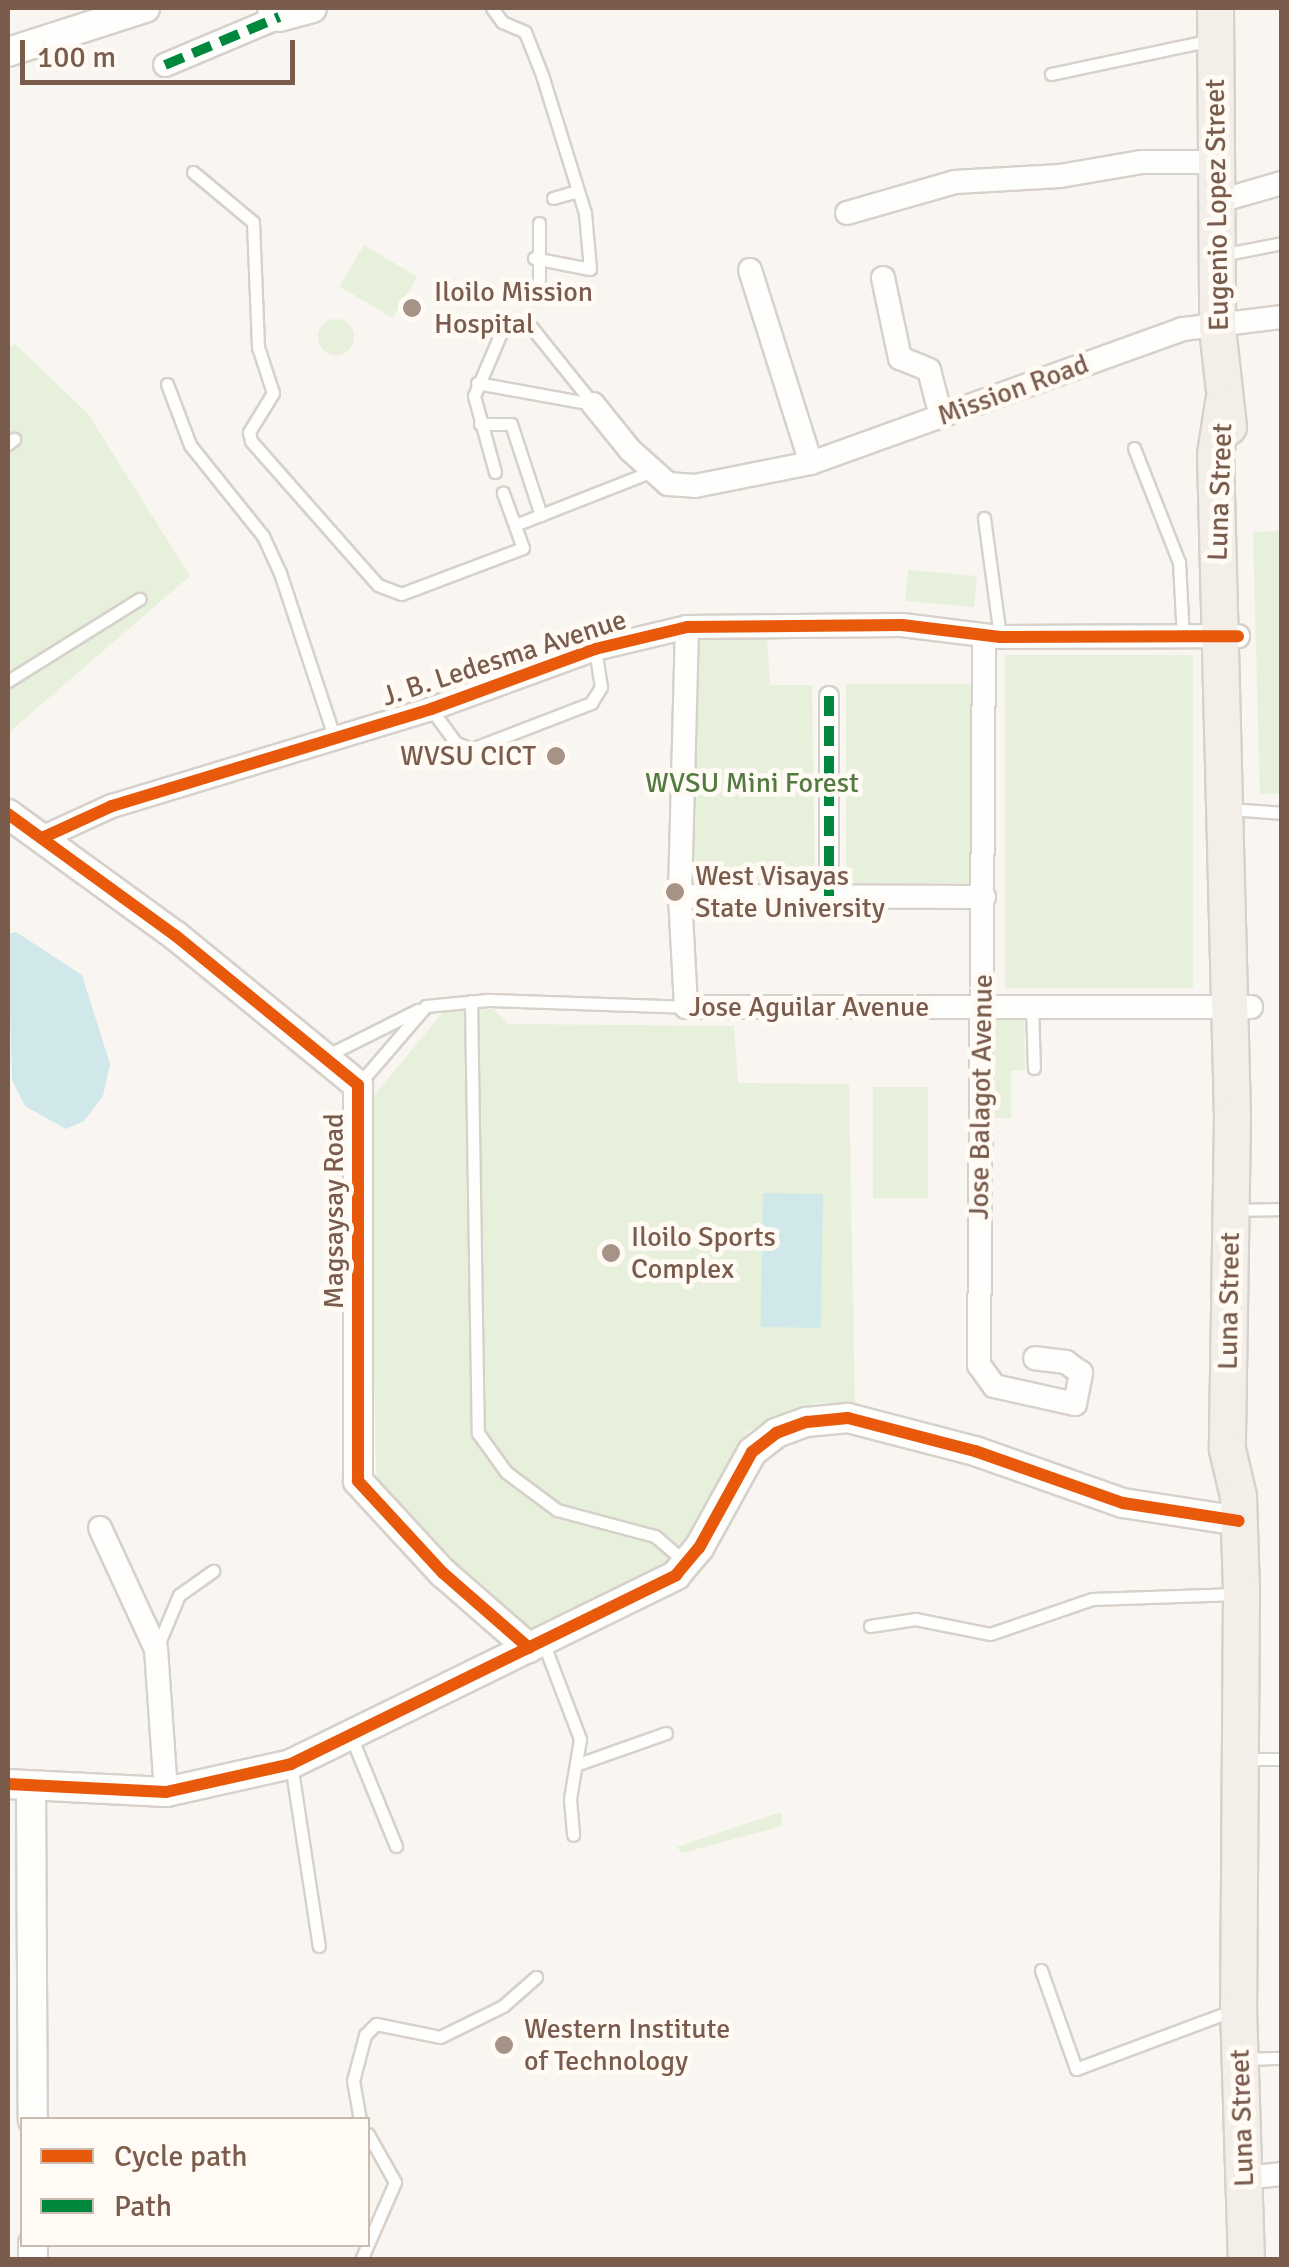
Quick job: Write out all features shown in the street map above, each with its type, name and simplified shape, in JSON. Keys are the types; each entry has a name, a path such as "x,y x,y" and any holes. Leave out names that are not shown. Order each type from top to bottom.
{"main road":[{"name":"Eugenio Lopez Street","path":"1219,17 1217,328 1223,402"},
{"name":"Luna Street","path":"1223,402 1215,454 1228,637 1239,1007 1254,1210 1248,1450 1238,1509 1238,2007 1246,2260"}],"street":[{"path":"8,52 145,8"},
{"path":"165,65 276,12 312,8"},
{"path":"847,213 955,182 1060,176 1142,162 1217,162"},
{"path":"1216,207 1282,183"},
{"path":"750,270 812,462"},
{"path":"883,278 900,358 929,370 941,416"},
{"name":"Mission Road","path":"653,471 668,484 695,486 812,462 1183,329 1217,328 1282,317"},
{"path":"593,404 653,471"},
{"name":"J. B. Ledesma Avenue","path":"42,838 112,806 432,709 595,649 687,627 902,625 992,636 1228,637"},
{"path":"686,1007 680,896 687,627"},
{"name":"Jose Balagot Avenue","path":"992,636 980,1006 979,1365 994,1386 1076,1404 1080,1374 1066,1362 1035,1358"},
{"path":"829,696 830,896"},
{"name":"Magsaysay Road","path":"8,814 328,1055 358,1085 358,1481 443,1573 536,1645"},
{"path":"680,896 984,897"},
{"name":"Jose Aguilar Avenue","path":"686,1007 1239,1007"},
{"path":"33,2117 19,1785 166,1792 291,1764 536,1645 688,1564 752,1452 776,1433 848,1418 975,1451 1123,1504 1238,1509"},
{"path":"100,1528 156,1649 166,1792"},
{"path":"1244,2178 1282,2174"}],"lane":[{"path":"492,8 502,22 525,32 577,191 590,270 560,258 534,258"},
{"path":"1051,74 1219,17"},
{"path":"193,172 253,222 258,347 273,394 249,432 251,441 318,520 390,593 523,548 503,493"},
{"path":"554,198 577,191"},
{"path":"1216,207 1282,194"},
{"path":"538,222 534,258 539,280"},
{"path":"1217,256 1282,243"},
{"path":"495,472 480,424 476,383 494,340 517,324 532,328 593,404"},
{"path":"476,383 593,404"},
{"path":"168,384 190,446 263,536 335,738"},
{"path":"480,424 512,424 541,515"},
{"path":"1134,448 1179,562 1183,639"},
{"path":"515,525 653,471"},
{"path":"984,518 992,636"},
{"path":"8,681 139,598"},
{"path":"432,709 456,743 472,749 591,703 601,687 595,649"},
{"path":"1234,809 1282,812"},
{"path":"470,1000 478,1433 506,1472 558,1510 655,1536 688,1564"},
{"name":"Jose Aguilar Avenue","path":"328,1055 426,1006 470,1000 686,1007"},
{"path":"358,1085 426,1006"},
{"path":"1032,1006 1034,1068"},
{"path":"156,1649 179,1595 213,1571"},
{"path":"870,1626 915,1619 990,1634 1092,1599 1241,1594"},
{"path":"536,1645 576,1720 580,1763 570,1800 573,1835"},
{"path":"580,1763 666,1733"},
{"path":"350,1734 396,1846"},
{"path":"1239,1759 1282,1760"},
{"path":"291,1764 319,1946"},
{"path":"1041,1970 1076,2070 1238,2007"},
{"path":"359,2117 353,2082 365,2035 376,2024 440,2037 502,2006 536,1977"},
{"path":"1240,2059 1282,2058"},
{"path":"370,2138 394,2182 370,2240"}],"green space":[{"path":"364,245 417,277 392,318 339,286"},
{"path":"336,319 349,324 354,337 349,350 336,355 323,350 318,337 323,324"},
{"path":"15,344 88,414 190,576 8,733 8,350"},
{"path":"1281,531 1281,794 1260,794 1253,532"},
{"path":"908,570 977,576 974,607 905,601"},
{"name":"WVSU Mini Forest","path":"693,636 767,638 770,685 812,685 815,883 687,881"},
{"path":"1005,655 1193,655 1193,988 1005,988"},
{"path":"846,684 973,684 973,883 846,883"},
{"name":"Iloilo Sports Complex","path":"493,1009 508,1024 734,1026 738,1083 849,1084 855,1412 820,1402 748,1431 685,1544 653,1578 526,1632 377,1495 367,1104 444,1011"},
{"path":"985,1013 1024,1013 1025,1070 1011,1071 1011,1118 986,1118"},
{"path":"873,1087 928,1087 928,1198 873,1198"},
{"path":"781,1812 782,1826 682,1853 677,1847"}],"water":[{"path":"16,932 82,975 110,1064 103,1096 84,1121 66,1129 25,1106 12,1080 8,934"},
{"path":"763,1193 823,1194 821,1328 761,1327"}],"marked path":[{"path":"165,65 279,17"},
{"path":"829,696 829,896"}],"cycle path":[{"path":"42,838 112,806 431,709 595,649 687,627 902,625 1000,637 1238,636"},
{"path":"8,814 176,936 358,1085 358,1481 443,1573 529,1648"},
{"path":"8,1784 166,1792 291,1764 676,1575 699,1548 752,1452 776,1433 807,1422 848,1418 975,1451 1123,1503 1239,1521"}],"place":[{"name":"Iloilo Mission Hospital","path":"412,308"},
{"name":"WVSU CICT","path":"556,756"},
{"name":"West Visayas State University","path":"675,892"},
{"name":"Iloilo Sports Complex","path":"611,1253"},
{"name":"Western Institute of Technology","path":"504,2045"}]}
